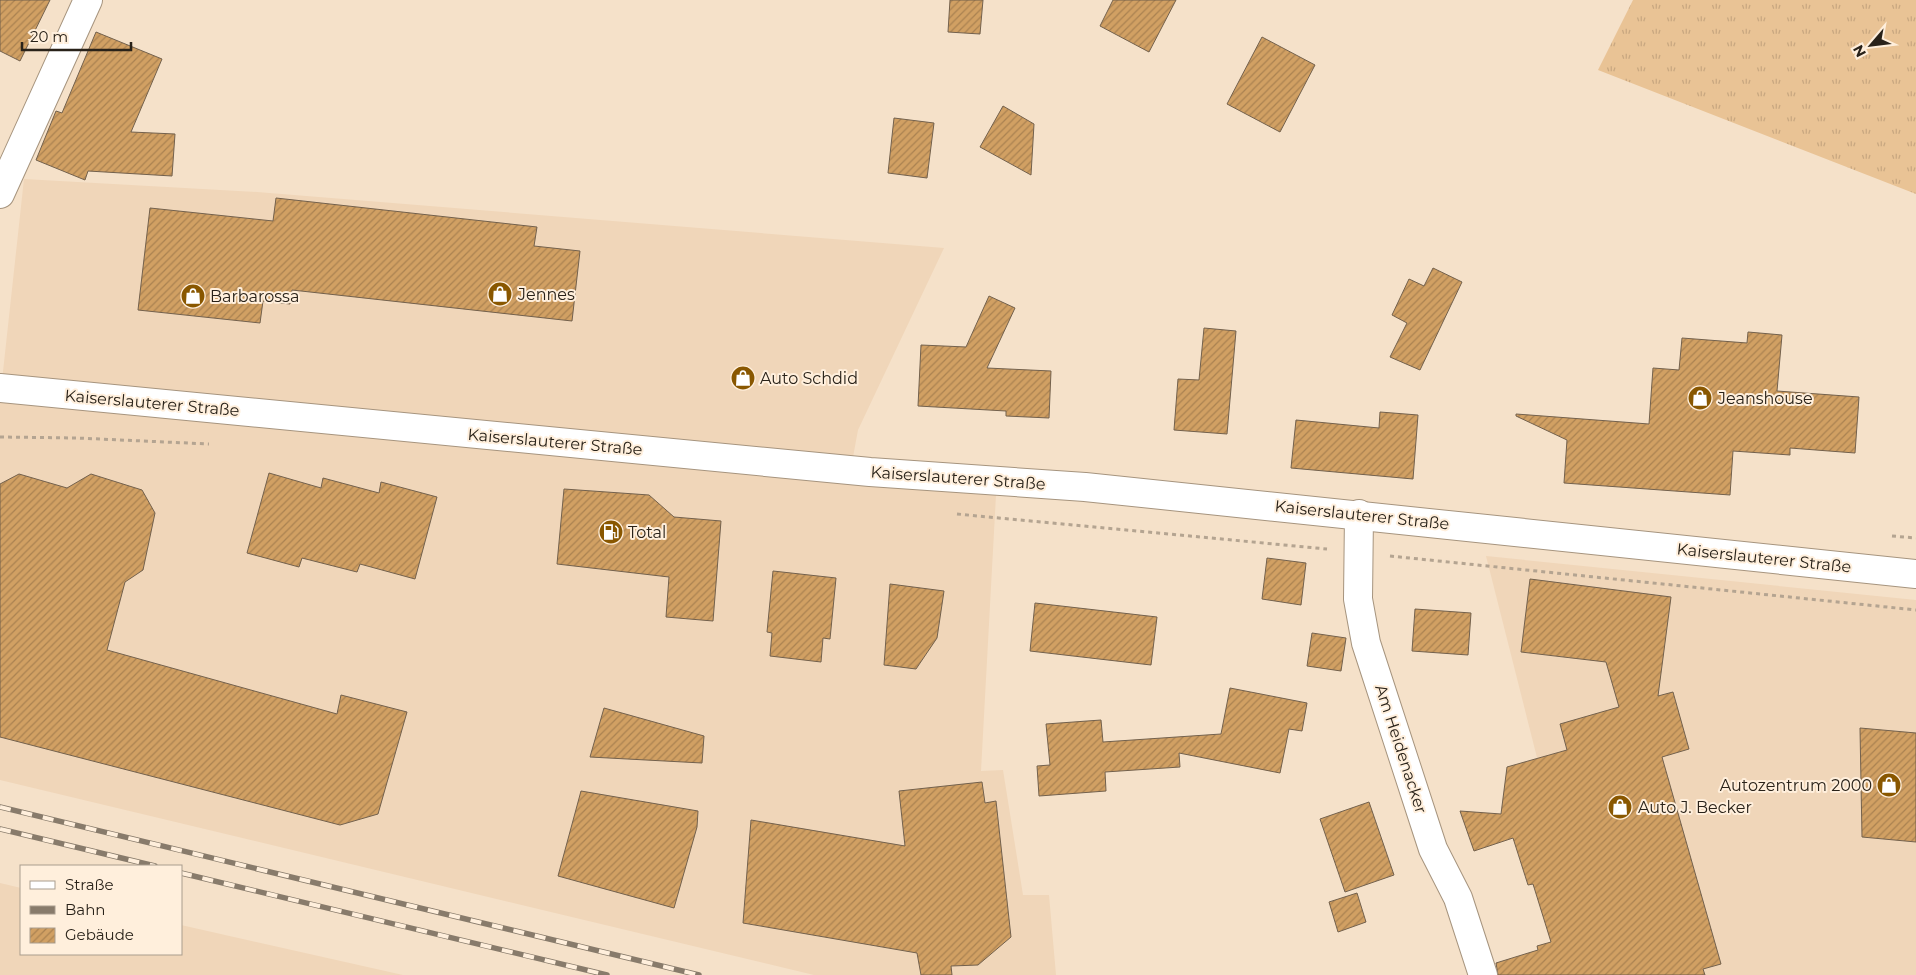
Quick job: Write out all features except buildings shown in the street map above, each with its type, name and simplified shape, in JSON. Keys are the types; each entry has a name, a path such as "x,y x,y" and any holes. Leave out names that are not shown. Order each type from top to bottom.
{"main road":[{"path":"1,190 88,0"},
{"name":"Kaiserslauterer Straße","path":"0,388 860,471 1085,487 1359,514 1916,574"},
{"name":"Am Heidenacker","path":"1359,514 1358,599 1366,643 1433,850 1458,898 1484,975"}],"path":[{"path":"0,437 77,438 215,444"},
{"path":"955,513 1358,552 1916,610"}],"shaded area":[{"path":"24,179 257,192 944,248 858,430 848,484 996,495 981,771 1003,770 1023,895 1049,895 1056,975 814,975 0,780 0,399"},
{"path":"1486,556 1916,600 1916,975 1592,975"},
{"path":"0,883 20,888 20,955 182,955 182,925 403,975 0,975"}],"green space":[{"path":"1633,0 1916,0 1916,194 1598,70"}],"railway":[{"path":"0,807 699,975"},
{"path":"0,829 151,865"},
{"path":"182,873 607,975"}],"place":[{"name":"Jennes","path":"500,294"},
{"name":"Barbarossa","path":"193,296"},
{"name":"Auto Schdid","path":"743,378"},
{"name":"Jeanshouse","path":"1700,398"},
{"name":"Total","path":"611,532"},
{"name":"Autozentrum 2000","path":"1889,785"},
{"name":"Auto J. Becker","path":"1620,807"}]}
